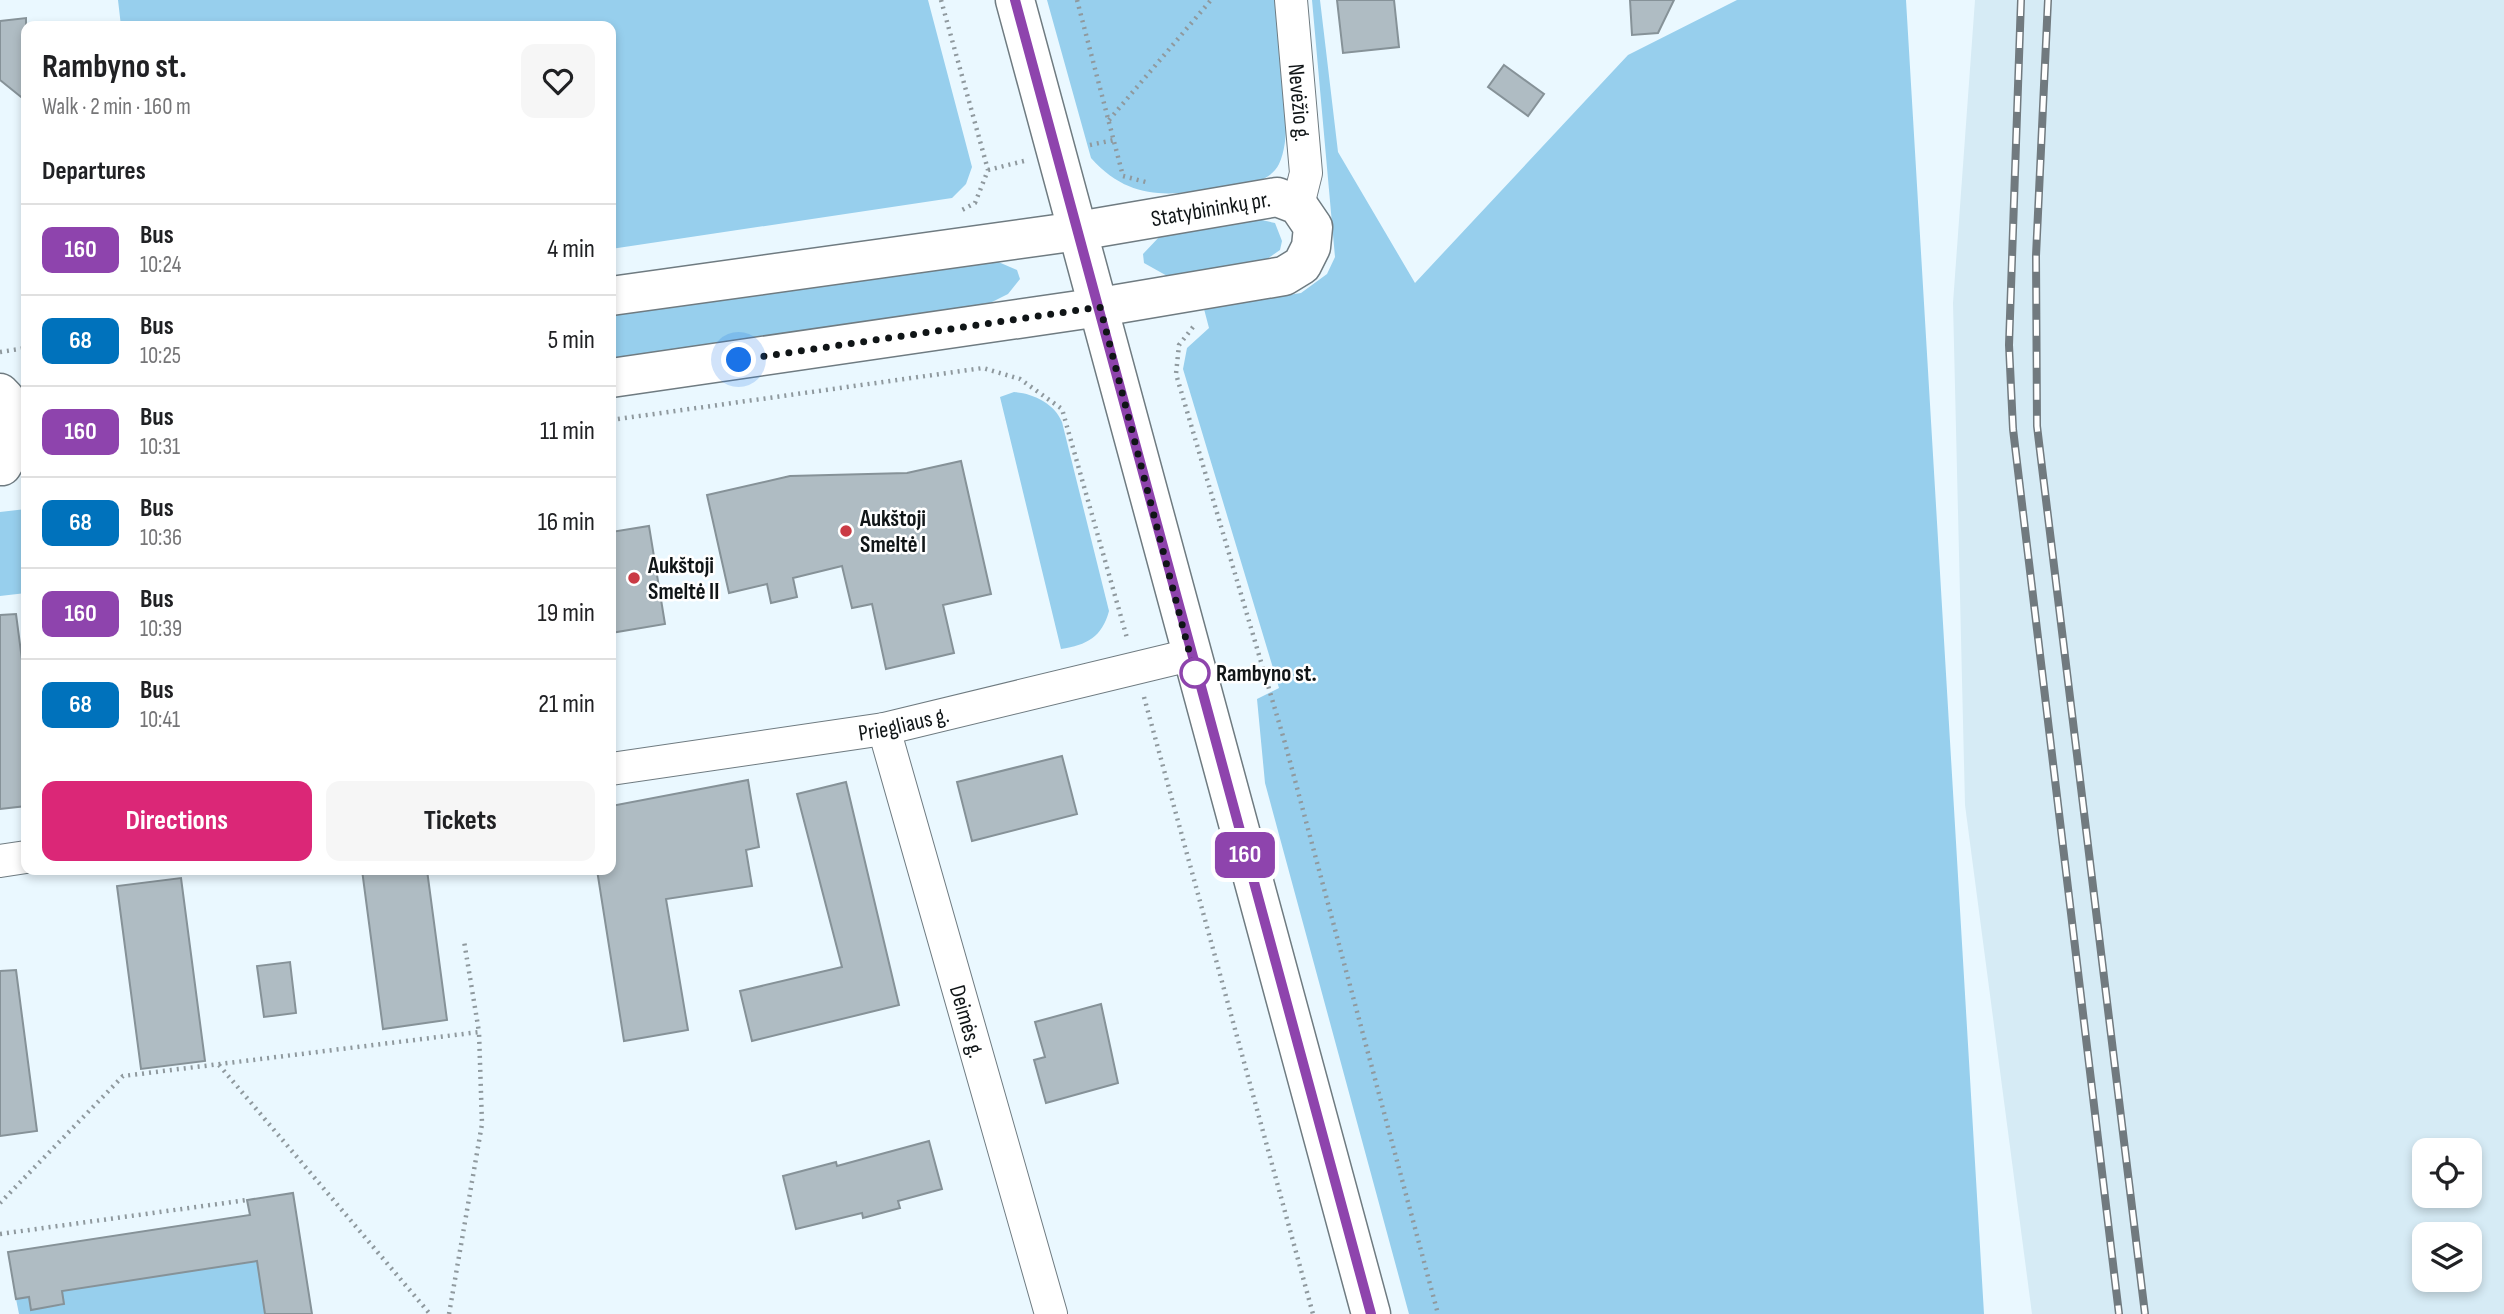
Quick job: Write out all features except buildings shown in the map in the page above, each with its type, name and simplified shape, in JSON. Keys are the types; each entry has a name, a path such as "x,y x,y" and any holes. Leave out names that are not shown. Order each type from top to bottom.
{"main road":[{"path":"1015,0 1100,307 1190,655 1371,1314"},
{"name":"Statybininkų pr.","path":"616,295 1078,231 1277,197 1298,205 1313,227 1311,247 1302,265 1284,276 1100,307 616,377"},
{"path":"0,383 21,380"},
{"path":"0,393 9,402 17,421 16,443 10,464"}],"street":[{"name":"Nevėžio g.","path":"1291,0 1306,173 1298,205"},
{"name":"Priegliaus g.","path":"616,768 884,729 1190,655"},
{"name":"Deimės g.","path":"884,729 1051,1314"},
{"path":"0,861 21,858"}],"path":[{"path":"941,0 988,170"},
{"path":"1077,0 1123,176 1149,183"},
{"path":"1109,120 1211,0"},
{"path":"1193,292 1197,323 1179,345 1176,374 1285,743 1438,1314"},
{"path":"0,352 21,349"},
{"path":"616,419 982,368 1020,379 1062,409 1313,1314"},
{"path":"449,1314 482,1124 479,1032 464,941"},
{"path":"0,1203 123,1076 479,1032"},
{"path":"219,1064 430,1314"},
{"path":"0,1234 247,1200"}],"shaded area":[{"path":"118,0 928,0 972,167 966,184 952,198 616,248 616,21 120,21"},
{"path":"1047,0 1276,0 1286,107 1284,149 1277,168 1269,176 1254,183 1166,193 1128,186 1109,175 1091,158"},
{"path":"1312,0 1320,0 1338,152 1415,283 1628,55 1737,0 1906,0 1984,1314 1409,1314 1265,783 1257,699 1279,688 1183,369 1187,348 1209,328 1204,309 1301,293 1327,274 1335,257"},
{"path":"1975,0 2504,0 2504,1314 2032,1314 1965,805 1953,303"},
{"path":"1257,219 1275,223 1282,241 1280,250 1264,261 1169,277 1144,263 1143,254 1161,235"},
{"path":"996,261 1017,270 1020,279 1008,294 990,303 616,357 616,313"},
{"path":"1014,392 1029,395 1049,405 1062,422 1109,611 1102,627 1092,638 1061,649 1000,397"},
{"path":"21,510 21,594 0,596 0,512"},
{"path":"257,1261 265,1314 19,1314 16,1299 29,1297 32,1309 63,1305 62,1291"}],"railway":[{"path":"2021,0 2009,345 2013,429 2119,1314"},
{"path":"2048,0 2036,256 2037,426 2145,1314"}],"bus line":[{"name":"160","path":"1015,0 1100,307 1190,655 1371,1314"}],"place":[{"name":"Aukštoji Smeltė I","path":"846,531"},
{"name":"Aukštoji Smeltė II","path":"634,578"},
{"name":"Rambyno st.","path":"1195,673"}],"route":[{"path":"739,360 1100,307 1197,682 1195,673"}]}
